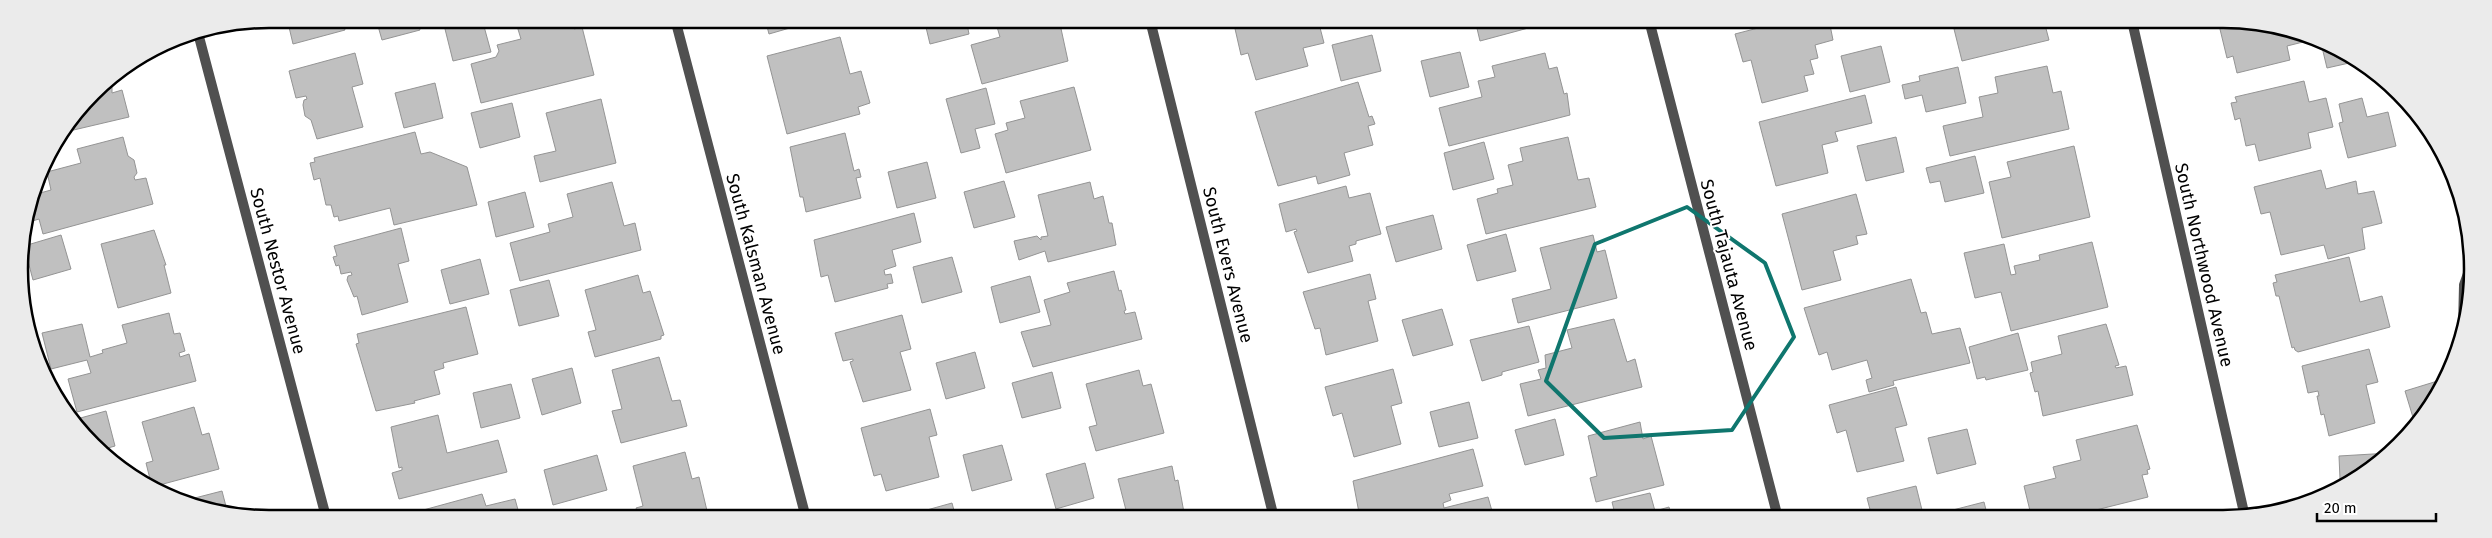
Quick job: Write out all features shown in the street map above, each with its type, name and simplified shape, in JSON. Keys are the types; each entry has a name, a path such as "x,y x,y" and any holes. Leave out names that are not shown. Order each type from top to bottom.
{"street":[{"name":"South Kalsman Avenue","path":"677,28 804,510"},
{"name":"South Evers Avenue","path":"1152,28 1272,510"},
{"name":"South Tajauta Avenue","path":"1651,28 1776,510"},
{"name":"South Northwood Avenue","path":"2134,28 2243,509"},
{"name":"South Nestor Avenue","path":"199,38 324,510"}],"highlighted area":[{"path":"1687,207 1765,263 1794,337 1732,430 1604,438 1546,381 1595,244"}],"building":[{"path":"289,28 344,28 345,30 293,44"},
{"path":"379,28 419,28 420,30 382,40"},
{"path":"445,28 484,28 491,52 453,61"},
{"path":"518,28 582,28 594,75 481,103 471,64 496,57 499,51 497,45 521,39"},
{"path":"767,28 790,28 769,34"},
{"path":"926,28 968,28 969,34 930,44"},
{"path":"997,28 1061,28 1068,61 982,84 971,45 1000,37"},
{"path":"1235,28 1320,28 1324,43 1303,48 1308,66 1256,80 1248,53 1241,55"},
{"path":"1477,28 1528,28 1480,41"},
{"path":"1758,28 1831,28 1833,40 1815,45 1818,58 1810,60 1814,74 1804,76 1808,91 1762,103 1751,60 1743,62 1735,34"},
{"path":"2046,28 2049,40 1962,61 1954,29"},
{"path":"2220,28 2239,28 2270,32 2305,42 2287,46 2290,60 2237,73 2233,56 2227,58"},
{"path":"1372,35 1381,71 1341,81 1332,45"},
{"path":"840,37 850,74 861,71 870,103 858,107 860,114 787,134 767,56"},
{"path":"1881,46 1890,82 1850,92 1841,56"},
{"path":"2322,49 2349,63 2327,68"},
{"path":"1460,52 1469,87 1430,97 1421,61"},
{"path":"355,53 363,84 352,87 363,127 317,139 311,120 305,116 303,105 304,100 307,99 306,96 296,98 289,71"},
{"path":"1545,53 1549,69 1557,67 1564,94 1567,93 1570,115 1449,146 1439,108 1482,97 1478,81 1495,77 1492,66"},
{"path":"2047,66 2053,93 2061,91 2069,129 1950,156 1943,126 1983,117 1979,97 1998,93 1995,77"},
{"path":"1958,67 1966,103 1926,112 1922,95 1905,99 1902,85 1920,81 1919,76"},
{"path":"2304,81 2309,102 2326,98 2333,127 2308,133 2311,148 2259,161 2255,144 2246,146 2240,118 2235,120 2231,103 2237,102 2235,97"},
{"path":"1358,82 1369,117 1372,116 1375,124 1368,126 1373,145 1344,153 1350,175 1318,184 1316,176 1278,186 1255,112"},
{"path":"435,83 443,118 404,128 395,93"},
{"path":"112,85 112,93 122,90 129,117 71,131 87,110"},
{"path":"1074,87 1091,150 1006,173 995,134 1008,130 1006,123 1025,118 1020,101"},
{"path":"986,88 995,124 975,129 980,148 961,153 946,99"},
{"path":"1865,95 1872,123 1835,132 1838,141 1822,145 1828,173 1776,186 1759,122"},
{"path":"2362,98 2367,117 2388,112 2396,146 2348,158 2339,123 2343,122 2339,104"},
{"path":"601,99 616,163 540,182 534,156 556,151 546,113"},
{"path":"512,103 520,137 480,148 471,113"},
{"path":"415,132 421,154 430,152 467,167 477,205 394,225 390,208 339,221 338,216 334,217 331,205 326,205 320,178 314,180 310,163 315,162 314,158"},
{"path":"845,133 854,171 859,169 861,177 856,178 861,198 806,212 803,197 800,197 790,147"},
{"path":"123,137 128,156 134,160 137,173 134,177 135,180 146,178 153,204 43,234 39,219 32,221 39,193 51,190 48,172 81,163 77,149"},
{"path":"1568,137 1578,180 1589,178 1596,207 1486,234 1477,199 1498,193 1497,189 1513,185 1508,165 1523,161 1520,148"},
{"path":"1896,137 1904,172 1866,181 1857,146"},
{"path":"1484,142 1494,179 1453,190 1444,153"},
{"path":"2074,146 2090,217 2002,238 1989,182 2011,177 2007,162"},
{"path":"1975,156 1984,193 1945,202 1940,181 1930,183 1926,168"},
{"path":"927,162 936,198 897,208 888,172"},
{"path":"2321,170 2326,189 2356,181 2358,194 2374,191 2382,223 2362,228 2365,249 2328,259 2324,245 2281,255 2270,212 2261,214 2254,187"},
{"path":"1004,181 1015,217 974,228 964,192"},
{"path":"612,182 624,226 635,223 641,250 520,281 510,243 550,232 548,224 573,217 567,194"},
{"path":"1090,182 1094,199 1103,196 1109,223 1112,223 1116,245 1048,262 1045,251 1019,260 1014,241 1037,236 1041,240 1041,237 1048,236 1038,195"},
{"path":"1346,186 1349,198 1370,193 1381,234 1356,241 1356,244 1349,246 1353,261 1308,273 1294,232 1297,231 1296,229 1286,232 1279,204"},
{"path":"525,192 534,227 496,237 488,202"},
{"path":"1856,194 1867,234 1856,236 1858,244 1833,251 1841,280 1802,290 1782,214"},
{"path":"914,213 921,242 892,250 896,266 884,270 885,275 891,274 893,283 887,284 888,288 835,302 828,275 821,277 814,240"},
{"path":"1433,215 1442,249 1396,262 1386,227"},
{"path":"401,228 409,261 398,264 408,302 362,315 357,296 354,297 347,280 348,276 352,275 351,272 341,274 339,265 336,266 333,257 337,256 334,246"},
{"path":"154,230 166,265 164,265 171,293 118,308 101,244"},
{"path":"1506,234 1516,271 1477,281 1467,245"},
{"path":"61,235 71,269 33,280 28,261 29,244"},
{"path":"1593,235 1597,252 1605,250 1617,298 1518,323 1512,299 1551,289 1540,248"},
{"path":"2092,242 2108,307 2011,331 2001,292 1975,298 1964,253 2004,244 2011,275 2016,274 2014,266 2040,260 2039,255"},
{"path":"952,257 962,292 922,303 913,267"},
{"path":"2349,257 2360,302 2382,296 2390,327 2298,352 2294,347 2292,348 2279,296 2276,296 2273,283 2277,282 2275,275"},
{"path":"480,259 489,294 450,304 441,270"},
{"path":"1114,271 1119,291 1121,290 1126,310 1124,311 1125,314 1135,312 1142,339 1033,367 1021,332 1051,325 1044,300 1070,292 1067,283"},
{"path":"1370,274 1376,299 1368,301 1378,341 1326,355 1320,328 1315,329 1303,292"},
{"path":"638,275 643,293 650,291 664,335 661,336 661,339 595,357 588,332 596,330 585,290"},
{"path":"1030,276 1040,312 1000,323 991,287"},
{"path":"1911,279 1921,313 1926,312 1932,334 1960,328 1970,363 1893,381 1894,385 1869,392 1866,380 1872,378 1867,360 1832,370 1827,352 1819,355 1804,308"},
{"path":"549,280 559,316 519,326 510,290"},
{"path":"466,307 478,354 443,363 444,368 434,371 440,394 414,401 415,403 376,411 356,344 359,343 357,334"},
{"path":"1442,309 1453,345 1413,356 1402,320"},
{"path":"169,313 174,334 180,333 185,351 179,353 180,357 189,354 196,381 77,412 68,379 91,373 87,360 51,369 42,333 82,324 90,357 103,353 102,350 127,343 122,325"},
{"path":"902,315 911,349 900,352 911,390 863,402 850,362 853,359 843,361 835,333"},
{"path":"1614,319 1627,362 1635,359 1642,387 1528,416 1520,384 1541,379 1538,370 1546,368 1545,355 1572,348 1567,330"},
{"path":"2106,324 2119,365 2115,366 2116,368 2126,366 2133,395 2043,416 2038,391 2035,392 2030,373 2033,372 2031,362 2062,354 2058,336"},
{"path":"1529,326 1539,362 1502,372 1502,375 1482,381 1470,340"},
{"path":"2018,333 2028,370 1986,380 1985,377 1977,379 1969,347"},
{"path":"2369,349 2378,382 2366,385 2375,423 2329,436 2324,414 2321,415 2317,396 2319,396 2318,391 2308,393 2302,366"},
{"path":"975,352 985,388 946,399 936,363"},
{"path":"659,357 672,401 680,400 687,426 621,443 612,411 622,409 612,370"},
{"path":"572,368 581,403 542,415 532,379"},
{"path":"1393,369 1402,403 1391,406 1401,444 1354,457 1342,413 1333,416 1325,387"},
{"path":"1139,370 1143,386 1151,384 1164,433 1096,451 1089,427 1097,425 1086,384"},
{"path":"1052,372 1061,408 1022,418 1012,383"},
{"path":"2437,381 2413,418 2405,391"},
{"path":"511,384 520,418 481,428 473,393"},
{"path":"1896,387 1907,425 1895,428 1904,461 1857,472 1846,430 1837,433 1829,405"},
{"path":"1469,402 1478,438 1439,447 1430,412"},
{"path":"194,407 202,435 209,433 219,469 160,485 150,479 146,463 153,461 142,422"},
{"path":"930,409 937,435 929,437 939,477 886,491 881,474 874,476 861,428"},
{"path":"106,411 115,446 107,448 79,418"},
{"path":"438,415 447,453 498,440 507,472 399,499 392,473 402,470 402,467 399,468 391,427"},
{"path":"1555,419 1564,455 1525,465 1515,430"},
{"path":"1640,422 1643,439 1651,436 1664,485 1596,502 1590,478 1597,476 1588,436"},
{"path":"2137,425 2150,469 2147,470 2148,474 2142,475 2148,497 2096,510 2030,510 2024,486 2056,478 2053,467 2081,460 2076,440"},
{"path":"1967,429 1976,464 1937,474 1928,438"},
{"path":"1002,445 1012,480 972,491 963,455"},
{"path":"1473,449 1483,486 1449,494 1451,500 1443,503 1444,508 1488,497 1492,510 1358,510 1353,481"},
{"path":"685,452 692,479 699,477 707,510 637,510 636,508 643,506 633,466"},
{"path":"2379,454 2357,470 2340,479 2339,456"},
{"path":"597,455 607,490 553,505 544,470"},
{"path":"1085,463 1094,498 1056,509 1046,474"},
{"path":"1172,466 1175,481 1178,480 1184,510 1126,510 1118,479"},
{"path":"1916,486 1922,510 1870,510 1867,498"},
{"path":"222,491 226,507 222,506 193,498"},
{"path":"1650,493 1655,510 1614,510 1612,502"},
{"path":"482,494 486,506 515,499 518,510 423,510"},
{"path":"1984,502 1986,510 1953,510"},
{"path":"952,503 954,510 927,510"},
{"path":"1669,507 1670,510 1658,510"}]}
